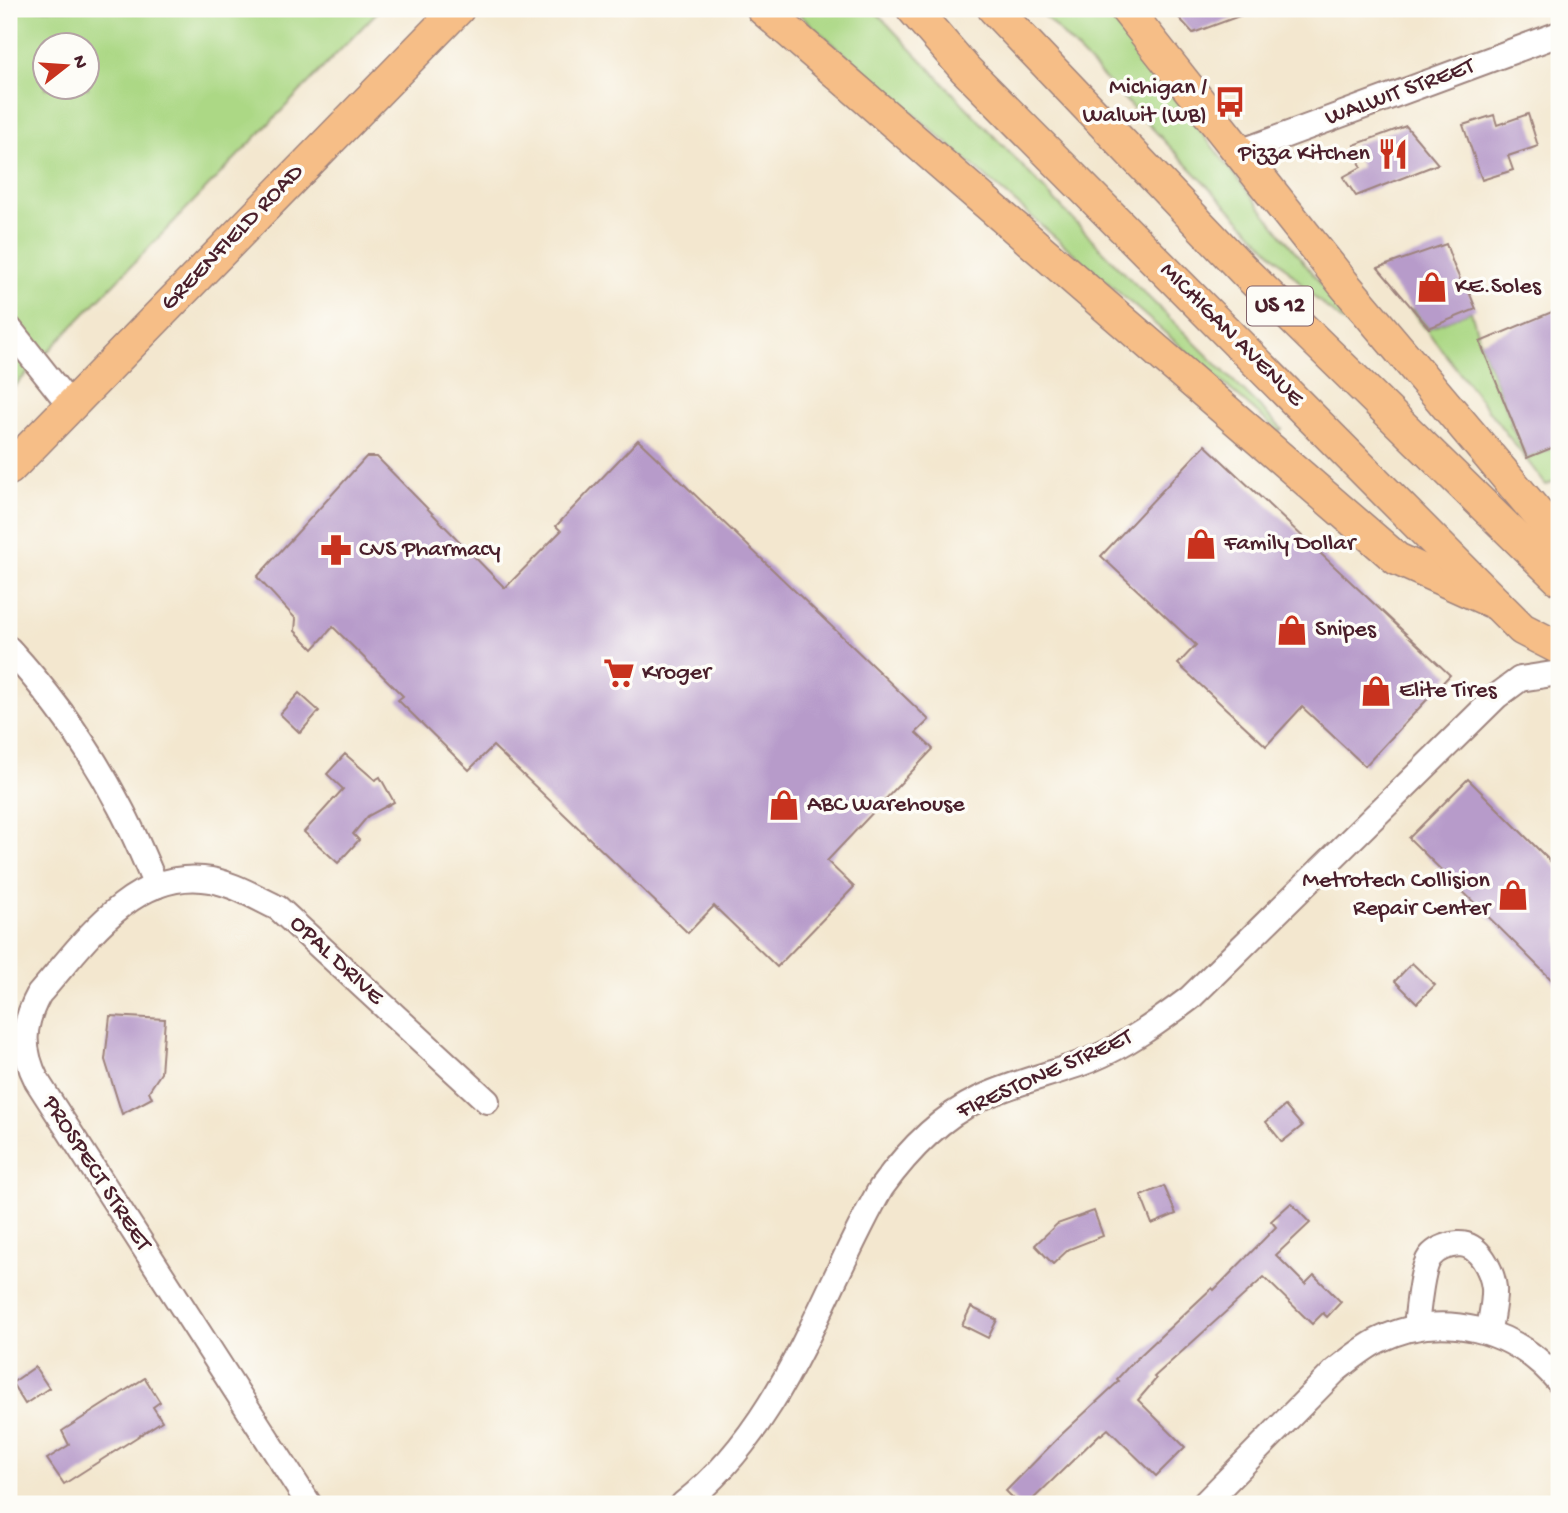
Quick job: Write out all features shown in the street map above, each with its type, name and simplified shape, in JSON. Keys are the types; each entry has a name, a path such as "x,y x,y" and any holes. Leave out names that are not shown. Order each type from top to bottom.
{"main road":[{"name":"GREENFIELD ROAD","path":"9,469 458,9"},
{"path":"763,9 1397,559 1497,604"},
{"name":"MICHIGAN AVENUE","path":"913,9 965,68 1522,629 1559,648"},
{"name":"US 12","path":"994,9 1245,272 1559,579"},
{"path":"1126,9 1343,283 1553,522"}],"street":[{"name":"WALWIT STREET","path":"1240,152 1559,34"},
{"path":"9,328 70,405"},
{"path":"9,649 80,739 99,768 122,809 156,886"},
{"name":"FIRESTONE STREET","path":"683,1504 718,1474 740,1449 767,1410 881,1188 898,1164 932,1130 979,1099 1091,1059 1149,1029 1190,998 1497,696 1520,679 1559,673"},
{"name":"OPAL DRIVE","path":"156,886 180,880 204,879 239,889 278,908 487,1101"},
{"name":"PROSPECT STREET","path":"156,886 135,895 115,909 39,994 26,1025 28,1062 37,1081 309,1504"},
{"path":"1416,1327 1423,1278 1430,1256 1447,1245 1465,1244 1478,1252 1488,1266 1494,1290 1489,1332"},
{"path":"1203,1504 1335,1371 1379,1340 1416,1327 1445,1325 1489,1332 1530,1353 1559,1382"}],"green space":[{"path":"9,9 380,9 9,392"},
{"path":"793,9 873,9 1122,271 1282,429 1279,432"},
{"path":"1038,9 1104,9 1365,340 1314,297"},
{"path":"1414,309 1429,328 1471,311 1480,342 1512,422 1510,424 1527,458 1556,446 1559,448 1559,479 1546,485 1411,310"}],"building":[{"path":"1171,9 1252,9 1253,11 1193,33"},
{"path":"1528,114 1538,146 1508,156 1513,170 1482,180 1463,125 1494,115 1497,125"},
{"name":"Pizza Kitchen","path":"1406,126 1438,164 1356,196 1343,177 1361,167 1354,145"},
{"path":"1446,244 1476,309 1429,328 1378,268"},
{"path":"1559,309 1559,445 1527,458 1480,342"},
{"path":"638,440 929,720 916,733 933,749 827,861 854,887 777,967 714,906 688,933 493,746 469,770 398,700 403,696 333,627 313,649 295,631 296,619 257,577 366,457 377,457 505,588 561,531 556,526"},
{"path":"1205,445 1450,675 1365,766 1302,707 1266,746 1178,664 1196,645 1101,556"},
{"path":"299,693 319,711 300,733 280,714"},
{"path":"345,754 375,780 380,777 394,802 368,816 353,834 359,840 338,863 304,832 343,789 327,774"},
{"name":"Metrotech Collision Repair Center","path":"1468,779 1559,870 1559,987 1409,838"},
{"path":"1412,963 1435,985 1417,1003 1395,981"},
{"path":"110,1016 165,1019 161,1073 149,1091 152,1098 122,1114 105,1060"},
{"path":"1285,1106 1302,1126 1282,1142 1266,1122"},
{"path":"1164,1186 1176,1214 1152,1224 1141,1196"},
{"path":"1291,1203 1310,1223 1276,1255 1305,1284 1314,1275 1341,1302 1327,1317 1323,1313 1312,1324 1264,1277 1154,1377 1156,1379 1138,1400 1185,1447 1156,1476 1108,1429 1028,1504 1019,1504 1006,1491 1119,1381 1117,1379 1130,1365 1212,1288 1214,1290 1276,1227 1271,1221"},
{"path":"1094,1211 1103,1236 1069,1249 1053,1264 1035,1245 1057,1224"},
{"path":"971,1307 997,1320 988,1338 962,1325"},
{"path":"35,1367 49,1388 25,1404 12,1383"},
{"path":"145,1378 160,1402 153,1407 162,1421 64,1484 47,1459 69,1445 62,1431"}],"place":[{"name":"Michigan / Walwit (WB)","path":"1230,102"},
{"name":"Pizza Kitchen","path":"1393,154"},
{"name":"KE.Soles","path":"1432,287"},
{"name":"Family Dollar","path":"1201,544"},
{"name":"CVS Pharmacy","path":"336,550"},
{"name":"Snipes","path":"1292,630"},
{"name":"Kroger","path":"619,673"},
{"name":"Elite Tires","path":"1376,691"},
{"name":"ABC Warehouse","path":"784,805"},
{"name":"Metrotech Collision Repair Center","path":"1513,895"}]}
